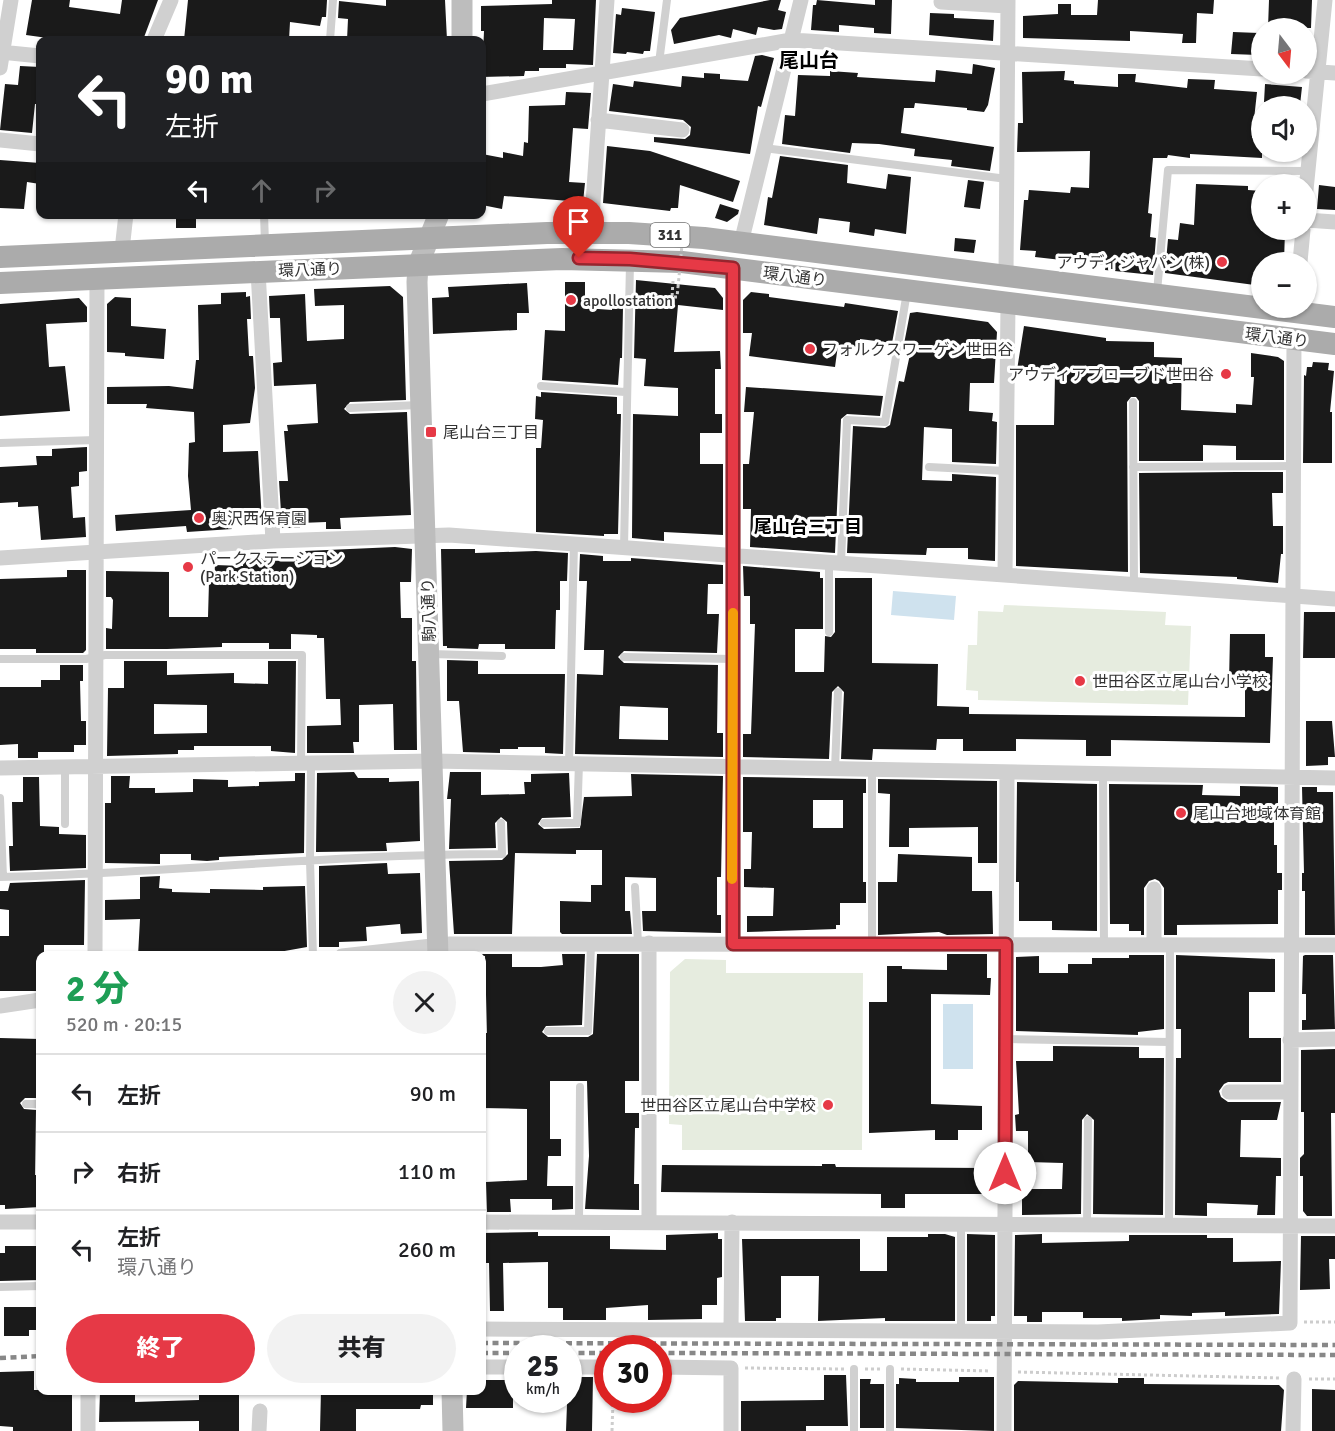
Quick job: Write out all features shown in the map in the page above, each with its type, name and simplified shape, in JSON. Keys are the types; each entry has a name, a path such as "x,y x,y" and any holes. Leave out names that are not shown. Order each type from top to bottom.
{"main road":[{"name":"環八通り","path":"0,256 591,232 667,235 741,243 1251,305"},
{"name":"環八通り","path":"0,283 562,259 630,259 733,268 1335,344"},
{"name":"環八通り","path":"1317,314 1335,317"}],"street":[{"path":"0,68 11,0"},
{"path":"156,36 171,0"},
{"path":"462,0 462,36"},
{"path":"591,232 607,0"},
{"path":"741,243 801,0"},
{"path":"1317,44 1325,0"},
{"path":"941,2 1007,3 1006,276"},
{"path":"486,93 602,75 791,40 1251,68"},
{"path":"2,51 36,55"},
{"path":"1317,72 1335,73"},
{"path":"1308,174 1312,84"},
{"path":"598,120 682,130"},
{"path":"0,140 36,144"},
{"path":"122,250 125,219"},
{"path":"418,265 432,237 437,219"},
{"path":"1317,221 1335,222"},
{"name":"駒八通り","path":"418,265 438,950"},
{"path":"733,268 731,766 733,944"},
{"path":"258,272 273,541"},
{"path":"95,951 97,278"},
{"path":"1005,573 1008,304"},
{"path":"486,1329 1004,1332 1016,1329 1098,1332 1290,1323 1294,339"},
{"path":"0,558 425,534 1005,573 1335,599"},
{"path":"0,768 433,761 1335,778"},
{"path":"1004,1431 1007,772"},
{"path":"1154,889 1162,945"},
{"path":"422,951 591,943 1335,945"},
{"path":"644,943 649,1222"},
{"path":"0,1006 36,1001"},
{"path":"1290,1040 1335,1039"},
{"path":"1229,1092 1290,1092"},
{"path":"0,1222 36,1222"},
{"path":"486,1222 1335,1226"},
{"path":"730,1330 732,1222"},
{"path":"486,1367 504,1367"},
{"path":"672,1368 731,1368 731,1431"},
{"path":"1293,1431 1294,1379"},
{"path":"88,1395 88,1431"},
{"path":"452,1395 453,1431"},
{"path":"259,1431 260,1411"}],"lane":[{"path":"330,36 333,0"},
{"path":"659,65 667,0"},
{"path":"764,148 1007,179"},
{"path":"1157,295 1168,170 1308,171"},
{"path":"264,219 265,244"},
{"path":"624,547 630,259"},
{"path":"829,632 847,420 885,422 908,290"},
{"path":"541,386 626,392"},
{"path":"1133,402 1134,584"},
{"path":"350,408 421,405"},
{"path":"0,443 96,440"},
{"path":"1133,467 1293,466"},
{"path":"929,467 1006,471"},
{"path":"544,822 577,824 574,764 574,543"},
{"path":"429,654 502,656"},
{"path":"0,659 105,655 302,655 313,951"},
{"path":"624,657 733,659"},
{"path":"835,769 838,692"},
{"path":"65,767 65,824"},
{"path":"872,770 872,944"},
{"path":"1103,774 1104,944"},
{"path":"0,798 1,877 95,875 435,854 502,854 501,823"},
{"path":"635,887 644,943"},
{"path":"548,1032 588,1031 591,943"},
{"path":"1162,945 1169,1042 1169,1224"},
{"path":"1006,1039 1169,1042"},
{"path":"579,1222 580,1087"},
{"path":"26,1104 36,1104"},
{"path":"1087,1224 1088,1120"},
{"path":"961,1224 961,1330"},
{"path":"0,1287 36,1286"},
{"path":"854,1369 854,1431"},
{"path":"890,1369 890,1431"}],"path":[{"path":"674,281 672,297 677,297 684,224"},
{"path":"1290,1323 1335,1322"},
{"path":"731,1368 1004,1371 1335,1379"},
{"path":"612,1413 612,1431"}],"shaded area":[{"path":"1004,605 1166,612 1165,625 1191,626 1188,705 978,700 978,691 966,690 968,645 977,645 978,611 1003,612"},
{"path":"685,959 726,960 726,973 863,973 862,1150 682,1150 682,1125 669,1124 670,972"}],"water":[{"path":"893,591 956,596 954,620 891,615"},
{"path":"943,1004 973,1004 973,1069 943,1069"}],"building":[{"path":"32,0 70,0 69,7 120,14 122,0 158,0 144,36 26,35"},
{"path":"188,0 327,0 326,17 322,17 320,26 290,22 289,36 184,36"},
{"path":"386,0 445,0 447,36 347,36 348,19 338,18 339,1 386,6"},
{"path":"552,0 596,0 593,65 566,64 566,68 539,68 539,71 525,71 524,76 486,77 486,36 484,36 484,31 481,31 481,6 552,4","holes":["544,18 575,19 573,50 543,50"]},
{"path":"770,0 781,0 778,10 786,12 782,29 758,27 756,35 733,29 731,38 719,35 674,44 671,30 680,18"},
{"path":"817,0 875,5 875,0 892,0 891,34 874,33 874,28 839,25 839,32 811,30 813,5 816,5"},
{"path":"1098,0 1214,0 1213,14 1197,13 1196,43 1182,43 1183,34 1130,31 1130,41 1023,38 1023,16 1058,14 1058,4 1071,4 1071,15 1097,15"},
{"path":"1269,0 1312,0 1311,18 1268,18"},
{"path":"622,8 655,12 650,51 644,51 643,54 613,53 616,14 621,15"},
{"path":"930,13 954,14 954,18 994,20 993,41 929,35"},
{"path":"1233,32 1251,33 1251,55 1231,54"},
{"path":"755,56 774,58 761,107 758,106 750,154 654,142 654,137 685,139 690,135 691,127 683,120 609,111 613,84 633,87 634,81 681,87 682,76 704,78 704,73 720,74 720,79 748,81"},
{"path":"973,64 995,68 988,105 984,112 915,103 914,108 904,108 901,133 994,147 990,171 951,166 952,160 914,156 915,149 879,144 852,143 850,153 782,144 785,115 795,116 798,75 830,76 830,71 858,73 857,77 935,82 936,70 972,74"},
{"path":"20,66 36,67 36,104 32,133 0,130 5,84 18,85"},
{"path":"1065,71 1064,80 1074,81 1074,84 1118,87 1118,74 1136,74 1135,82 1187,88 1188,79 1215,80 1214,89 1257,92 1257,96 1251,96 1251,157 1190,154 1190,158 1168,155 1167,158 1153,158 1148,213 1152,214 1150,237 1156,238 1153,275 1105,270 1106,265 1035,257 1036,251 1020,250 1024,200 1028,200 1029,190 1070,193 1071,187 1089,188 1090,151 1017,152 1018,123 1023,123 1022,72"},
{"path":"1265,84 1302,87 1301,96 1264,96"},
{"path":"566,92 591,93 588,129 573,128 569,182 585,183 583,202 504,196 502,209 486,206 486,155 503,158 503,152 523,156 524,142 528,143 529,106 565,105"},
{"path":"607,146 650,151 740,181 733,202 680,185 678,208 671,208 670,211 603,203"},
{"path":"780,156 848,165 847,183 886,189 888,174 911,177 906,234 875,229 874,236 849,232 850,222 819,218 817,234 764,225 768,197 772,198"},
{"path":"0,160 36,163 36,183 27,182 24,209 0,208"},
{"path":"968,180 984,182 980,209 964,207"},
{"path":"1196,184 1248,186 1248,190 1251,190 1251,240 1285,240 1284,252 1251,252 1251,285 1165,273 1168,239 1178,240 1180,223 1194,225"},
{"path":"1319,185 1335,187 1335,210 1317,209"},
{"path":"720,204 739,210 738,214 727,222 715,218"},
{"path":"176,219 196,219 196,228 176,228"},
{"path":"955,238 976,240 974,253 954,251"},
{"path":"636,280 715,288 723,298 723,310 678,305 674,352 720,351 721,369 715,369 715,414 722,414 722,433 700,433 700,464 723,464 723,535 664,532 664,541 632,538 633,414 678,416 678,388 644,386 646,359 634,358"},
{"path":"565,282 585,282 585,308 612,310 612,306 623,307 622,358 620,358 618,385 542,380 545,330 565,331"},
{"path":"527,283 529,313 517,313 517,330 433,334 432,298 449,297 448,287"},
{"path":"390,286 403,297 406,400 350,402 344,409 350,414 407,412 411,515 340,518 341,529 326,529 326,522 300,523 300,528 282,528 279,481 288,481 284,431 288,431 287,425 318,423 316,384 274,386 273,363 282,362 280,318 270,318 269,296 305,294 307,341 344,339 344,305 315,306 314,289"},
{"path":"246,292 246,297 250,296 251,319 247,319 249,356 253,356 255,388 250,423 223,425 223,452 258,451 262,522 231,524 232,529 187,532 186,526 116,531 115,515 191,510 188,476 189,443 195,442 194,412 146,408 147,404 107,404 107,387 169,386 193,389 196,360 199,360 198,305 221,304 221,293"},
{"path":"751,292 769,294 769,297 844,307 845,303 898,311 892,343 860,339 860,347 838,345 835,367 749,356 752,333 743,333 743,300"},
{"path":"115,297 131,298 131,326 166,329 164,359 107,352 107,304"},
{"path":"79,298 87,307 87,322 46,324 49,367 65,366 70,411 0,416 0,304"},
{"path":"910,313 988,322 997,332 994,383 970,383 969,411 993,413 992,421 997,422 996,464 952,462 952,429 924,427 922,480 952,481 952,474 996,477 995,561 968,559 968,548 927,548 926,555 847,553 853,426 885,428 890,425 899,381 904,382 912,345 904,344"},
{"path":"1024,326 1106,338 1106,341 1154,342 1154,357 1182,358 1181,410 1236,413 1236,404 1252,405 1254,377 1251,377 1251,353 1278,357 1284,361 1284,460 1236,460 1236,446 1203,445 1203,461 1139,461 1139,401 1136,397 1131,397 1127,402 1128,572 1016,566 1016,425 1054,425 1055,375 1017,370"},
{"path":"1313,362 1329,363 1328,370 1334,371 1330,412 1332,412 1332,463 1303,463 1304,375 1306,376 1307,367 1312,367"},
{"path":"746,387 883,396 880,416 847,414 841,419 835,553 750,547 751,509 743,509 743,464 749,464 754,412 744,412"},
{"path":"541,392 617,397 617,414 621,414 618,534 604,534 604,536 536,532 536,448 541,448 543,420 535,419 536,396 541,397"},
{"path":"87,447 87,471 79,472 79,486 71,487 73,518 85,517 86,537 41,540 38,506 18,507 18,502 0,503 0,467 37,465 36,456 52,456 52,449"},
{"path":"1283,472 1283,493 1272,493 1273,526 1283,526 1283,554 1281,554 1278,583 1237,579 1237,577 1140,573 1139,473"},
{"path":"395,547 412,549 411,582 400,582 401,618 412,618 412,661 416,661 417,750 394,750 393,704 359,705 359,742 353,742 354,753 307,753 307,726 341,725 340,699 326,699 324,638 317,638 317,635 291,634 291,649 269,649 269,643 222,643 222,647 106,649 106,628 112,629 113,600 111,597 106,597 106,571 169,572 169,617 208,617 209,582 214,582 215,565 243,566 243,559 305,558 305,551"},
{"path":"441,549 475,549 475,553 536,551 568,553 567,581 560,581 560,610 556,610 555,649 505,649 505,644 479,644 478,649 443,646"},
{"path":"580,554 603,556 603,561 631,561 631,558 723,565 723,584 708,584 707,614 719,614 717,653 624,651 618,657 624,663 718,665 717,733 723,733 723,757 575,754 577,674 603,675 604,650 584,650 587,581 579,581","holes":["620,706 668,708 668,740 619,739"]},
{"path":"743,566 820,572 820,578 823,578 823,629 795,629 795,672 824,672 825,636 831,637 835,632 835,578 872,578 872,663 938,664 937,706 969,707 969,714 1245,717 1245,683 1229,683 1230,634 1265,634 1265,657 1273,657 1270,743 1111,740 1111,756 1086,756 1086,740 1016,739 1016,751 963,751 963,739 937,739 936,750 873,749 872,760 841,759 844,692 838,686 832,692 829,759 743,757 743,734 751,734 755,624 750,624 750,596 744,596"},
{"path":"67,570 86,570 86,650 83,653 36,653 36,649 0,649 0,579 67,577"},
{"path":"1304,612 1335,612 1335,658 1303,658"},
{"path":"447,660 478,661 478,674 565,674 563,754 545,753 545,747 500,749 500,753 463,752 459,701 447,701"},
{"path":"124,661 167,661 167,675 234,673 234,683 268,684 268,661 296,661 295,753 271,751 271,746 194,746 194,750 178,750 178,754 107,756 108,688 124,688","holes":["154,704 207,705 207,733 154,734"]},
{"path":"60,665 83,665 83,681 80,681 81,721 86,721 86,745 74,745 74,752 38,752 38,758 18,758 18,744 0,745 0,687 41,687 41,680 60,680"},
{"path":"1306,721 1332,721 1335,757 1328,757 1328,765 1306,766"},
{"path":"354,772 358,778 389,778 389,782 419,781 420,841 386,843 387,851 316,852 317,773"},
{"path":"450,772 481,772 481,795 525,794 524,782 531,782 531,774 569,773 571,817 542,818 538,824 544,829 580,828 584,797 632,796 631,774 723,776 721,877 717,877 717,915 721,915 721,933 643,931 642,911 656,911 656,878 625,877 625,911 630,911 632,934 562,934 560,932 560,901 591,902 591,885 602,885 602,850 576,850 576,854 515,853 512,934 454,934 449,861 502,860 508,854 507,822 501,817 495,823 496,848 449,849 451,799 447,799"},
{"path":"295,773 305,773 304,853 219,857 219,860 207,861 191,860 191,854 160,854 160,864 105,863 105,803 111,803 111,776 130,776 129,788 155,788 155,793 193,792 193,779 228,780 228,787 259,786 259,782 295,781"},
{"path":"23,777 39,777 40,826 59,827 59,834 86,835 86,868 10,871 9,846 13,846 12,802 23,802"},
{"path":"743,777 866,779 866,793 863,793 863,882 866,882 866,903 840,903 840,925 836,925 836,929 747,932 747,916 773,916 774,888 744,887 744,869 751,869 752,832 743,832","holes":["813,800 843,800 843,828 813,828"]},
{"path":"878,779 997,781 997,863 978,863 978,827 909,828 909,847 889,847 890,794 878,793"},
{"path":"1017,782 1097,784 1097,931 1052,930 1052,921 1019,921 1019,882 1016,882"},
{"path":"1109,784 1203,785 1202,795 1240,796 1240,786 1278,787 1278,805 1274,805 1274,845 1277,845 1277,873 1282,873 1282,890 1278,890 1278,924 1177,925 1177,935 1164,935 1164,888 1155,879 1149,881 1144,888 1144,935 1141,935 1141,931 1129,931 1129,924 1110,924"},
{"path":"1302,787 1317,787 1317,792 1333,792 1335,935 1305,935 1305,891 1302,891 1302,873 1304,873"},
{"path":"898,854 972,857 972,891 992,891 993,934 947,935 939,932 878,935 878,882 897,882"},
{"path":"387,863 388,874 420,873 422,933 401,934 400,924 366,927 367,941 339,942 339,947 319,947 319,866"},
{"path":"160,876 159,888 172,889 172,892 210,893 210,889 263,890 263,887 305,886 307,947 285,951 138,951 140,919 105,920 105,900 140,899 140,877"},
{"path":"85,880 84,945 44,945 44,951 36,951 36,991 0,991 0,936 9,936 9,910 0,909 0,891 8,891 10,883"},
{"path":"486,954 512,954 512,967 541,967 563,965 562,954 585,954 582,1025 546,1026 542,1032 548,1037 588,1037 593,1034 597,954 639,954 639,1081 625,1081 625,1113 639,1113 639,1128 635,1128 634,1184 639,1184 639,1210 585,1209 589,1156 587,1081 550,1081 550,1139 561,1139 561,1156 548,1156 547,1186 573,1186 573,1209 552,1210 552,1199 510,1199 511,1212 487,1212 486,1182 527,1180 527,1109 486,1108"},
{"path":"947,954 987,954 987,978 991,978 990,995 931,994 931,1104 982,1106 982,1130 958,1130 958,1140 935,1140 935,1130 869,1133 869,1002 887,1002 887,966 902,966 902,969 947,970"},
{"path":"1129,955 1164,955 1164,1029 1138,1032 1138,1035 1016,1031 1016,957 1039,956 1039,973 1068,973 1068,964 1092,964 1092,958 1129,958"},
{"path":"1176,955 1275,959 1275,992 1249,992 1249,1038 1281,1038 1281,1082 1228,1082 1219,1091 1221,1097 1228,1102 1281,1102 1277,1120 1241,1120 1240,1157 1281,1158 1281,1176 1276,1176 1275,1215 1257,1215 1258,1205 1207,1203 1207,1216 1175,1215 1176,1058 1181,1058 1181,1029 1176,1029"},
{"path":"1333,955 1335,1029 1302,1030 1302,1020 1306,1020 1306,994 1302,994 1303,956"},
{"path":"0,1038 36,1039 36,1098 25,1098 20,1103 24,1109 36,1110 36,1207 5,1209 5,1205 0,1205"},
{"path":"1053,1046 1139,1047 1139,1058 1164,1058 1163,1215 1093,1214 1094,1120 1087,1114 1082,1120 1081,1214 1022,1215 1022,1189 1062,1189 1063,1163 1028,1162 1028,1131 1016,1131 1015,1115 1019,1114 1016,1061 1053,1061"},
{"path":"1335,1049 1335,1113 1331,1113 1332,1216 1307,1216 1303,1211 1303,1176 1300,1176 1300,1158 1304,1154 1301,1050"},
{"path":"822,1164 835,1164 836,1167 985,1168 985,1194 905,1194 905,1208 881,1208 881,1194 661,1192 662,1165 822,1166"},
{"path":"538,1232 538,1236 610,1236 610,1249 666,1250 666,1235 718,1233 718,1239 722,1239 722,1277 717,1278 717,1305 702,1305 702,1319 648,1320 648,1305 606,1308 606,1320 563,1320 563,1308 548,1308 548,1262 503,1263 504,1311 490,1311 486,1233"},
{"path":"928,1234 945,1234 955,1237 955,1321 885,1321 885,1318 818,1321 819,1276 781,1276 781,1318 776,1318 776,1321 745,1321 742,1239 860,1239 860,1271 887,1271 887,1237 928,1237"},
{"path":"967,1234 995,1235 995,1316 991,1316 991,1321 967,1321"},
{"path":"1042,1234 1042,1243 1129,1241 1129,1235 1207,1235 1207,1238 1233,1238 1233,1262 1281,1261 1279,1314 1225,1316 1225,1312 1192,1313 1192,1316 1160,1315 1160,1319 1122,1321 1122,1318 1083,1318 1083,1312 1042,1312 1042,1322 1027,1322 1027,1316 1014,1316 1015,1235"},
{"path":"1301,1236 1335,1236 1335,1259 1329,1259 1330,1289 1300,1290"},
{"path":"5,1246 36,1246 36,1280 0,1281 0,1253 5,1253"},
{"path":"4,1307 36,1307 36,1330 29,1330 29,1336 4,1336"},
{"path":"34,1371 36,1395 72,1395 72,1431 13,1431 13,1427 0,1426 0,1372"},
{"path":"824,1375 846,1375 848,1426 806,1426 806,1431 741,1431 741,1401 824,1400"},
{"path":"582,1377 593,1377 592,1431 566,1431 567,1413 582,1413"},
{"path":"959,1377 994,1377 994,1431 896,1428 896,1384 899,1384 899,1378 916,1379 916,1382 959,1382"},
{"path":"1118,1378 1144,1378 1144,1384 1279,1385 1284,1390 1281,1431 1014,1431 1014,1385 1018,1381 1118,1383"},
{"path":"860,1379 871,1379 870,1384 884,1384 884,1428 860,1428"},
{"path":"486,1380 504,1380 504,1408 466,1408 467,1395 486,1395"},
{"path":"1312,1389 1335,1390 1335,1431 1312,1431"},
{"path":"100,1395 135,1395 135,1402 199,1400 199,1395 239,1395 239,1431 199,1431 199,1421 99,1422"},
{"path":"321,1395 433,1395 433,1405 421,1405 420,1409 356,1409 356,1431 320,1431"}],"railway":[{"path":"486,1343 1335,1345"},
{"path":"486,1353 504,1353"},
{"path":"582,1353 594,1353"},
{"path":"672,1353 1335,1355"},
{"path":"0,1358 36,1356"}],"slow traffic":[{"path":"732,879 733,613"}],"place":[{"name":"アウディジャパン(株)","path":"1222,262"},
{"name":"apollostation","path":"571,300"},
{"name":"フォルクスワーゲン世田谷","path":"810,349"},
{"name":"アウディアプローブド世田谷","path":"1226,374"},
{"name":"尾山台三丁目","path":"431,432"},
{"name":"奥沢西保育園","path":"199,518"},
{"name":"パークステーション (Park Station)","path":"188,567"},
{"name":"世田谷区立尾山台小学校","path":"1080,681"},
{"name":"尾山台地域体育館","path":"1181,813"},
{"name":"世田谷区立尾山台中学校","path":"828,1105"}],"district":[{"name":"尾山台","path":"809,60"},
{"name":"尾山台三丁目","path":"808,527"}],"route":[{"path":"579,258 682,262 733,268 731,766 733,944 1006,944 1005,1173"}]}
